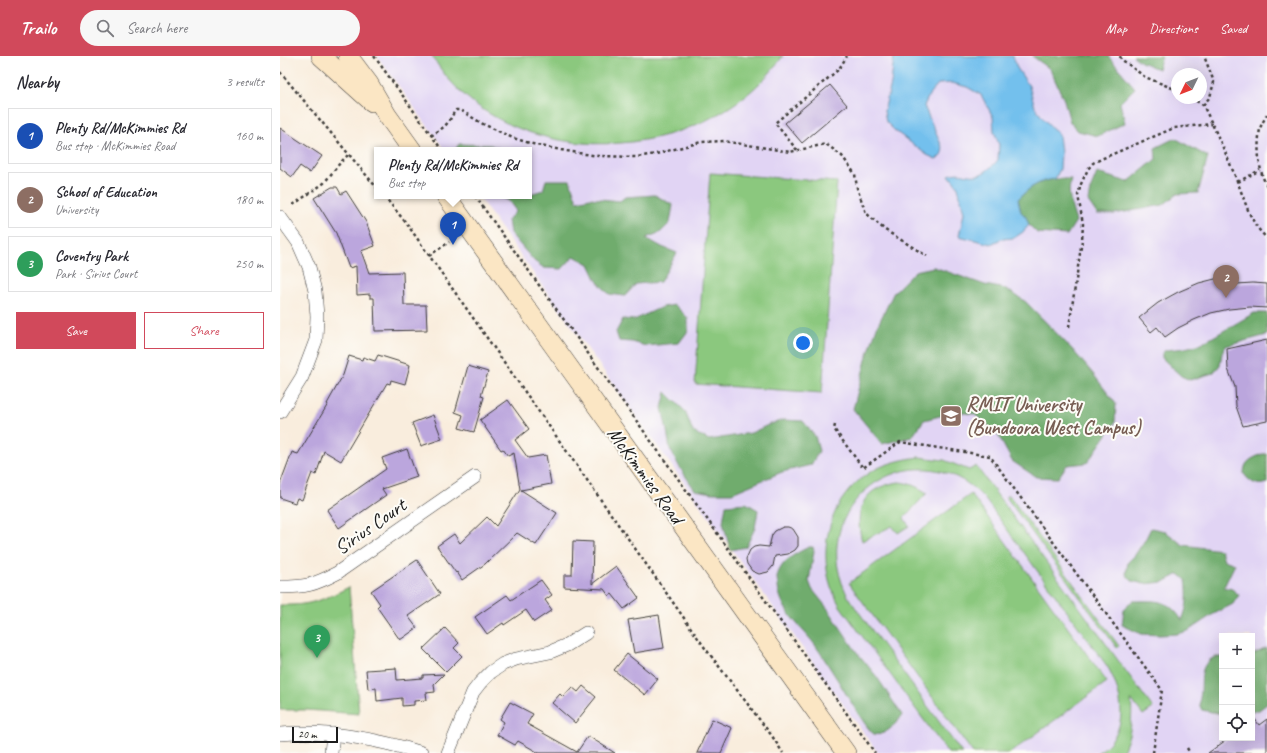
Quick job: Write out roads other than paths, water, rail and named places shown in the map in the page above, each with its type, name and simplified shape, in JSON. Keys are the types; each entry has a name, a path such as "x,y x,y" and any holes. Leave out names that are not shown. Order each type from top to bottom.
{"main road":[{"path":"321,56 387,115"},
{"path":"348,56 369,84 387,115 410,147"},
{"name":"McKimmies Road","path":"448,199 846,753"}],"street":[{"path":"280,217 298,242 310,267 315,290 317,316 316,340 302,377 280,412"},
{"name":"Sirius Court","path":"280,588 311,585 337,573 475,478"},
{"path":"448,753 473,692 491,672 503,664 516,659 550,652 567,646 586,633"},
{"path":"280,734 333,734 374,741 422,753"},
{"path":"331,753 333,734"}],"water":[{"path":"894,56 1013,56 1017,68 1029,86 1035,107 1059,135 1061,153 1060,169 1055,179 1044,181 1034,186 1018,199 1021,212 1026,217 1029,225 1023,232 1014,238 1001,239 991,244 959,236 964,213 958,187 949,175 957,173 973,175 980,174 989,169 998,160 999,145 994,131 993,117 981,95 967,87 952,83 938,84 930,93 924,106 943,149 941,156 936,159 927,155 894,130 886,122 884,111 891,84"}],"place":[{"name":"Plenty Rd/McKimmies Rd","path":"453,245"},
{"name":"School of Education","path":"1226,298"},
{"name":"RMIT University (Bundoora West Campus)","path":"951,416"},
{"name":"Coventry Park","path":"317,658"}]}
